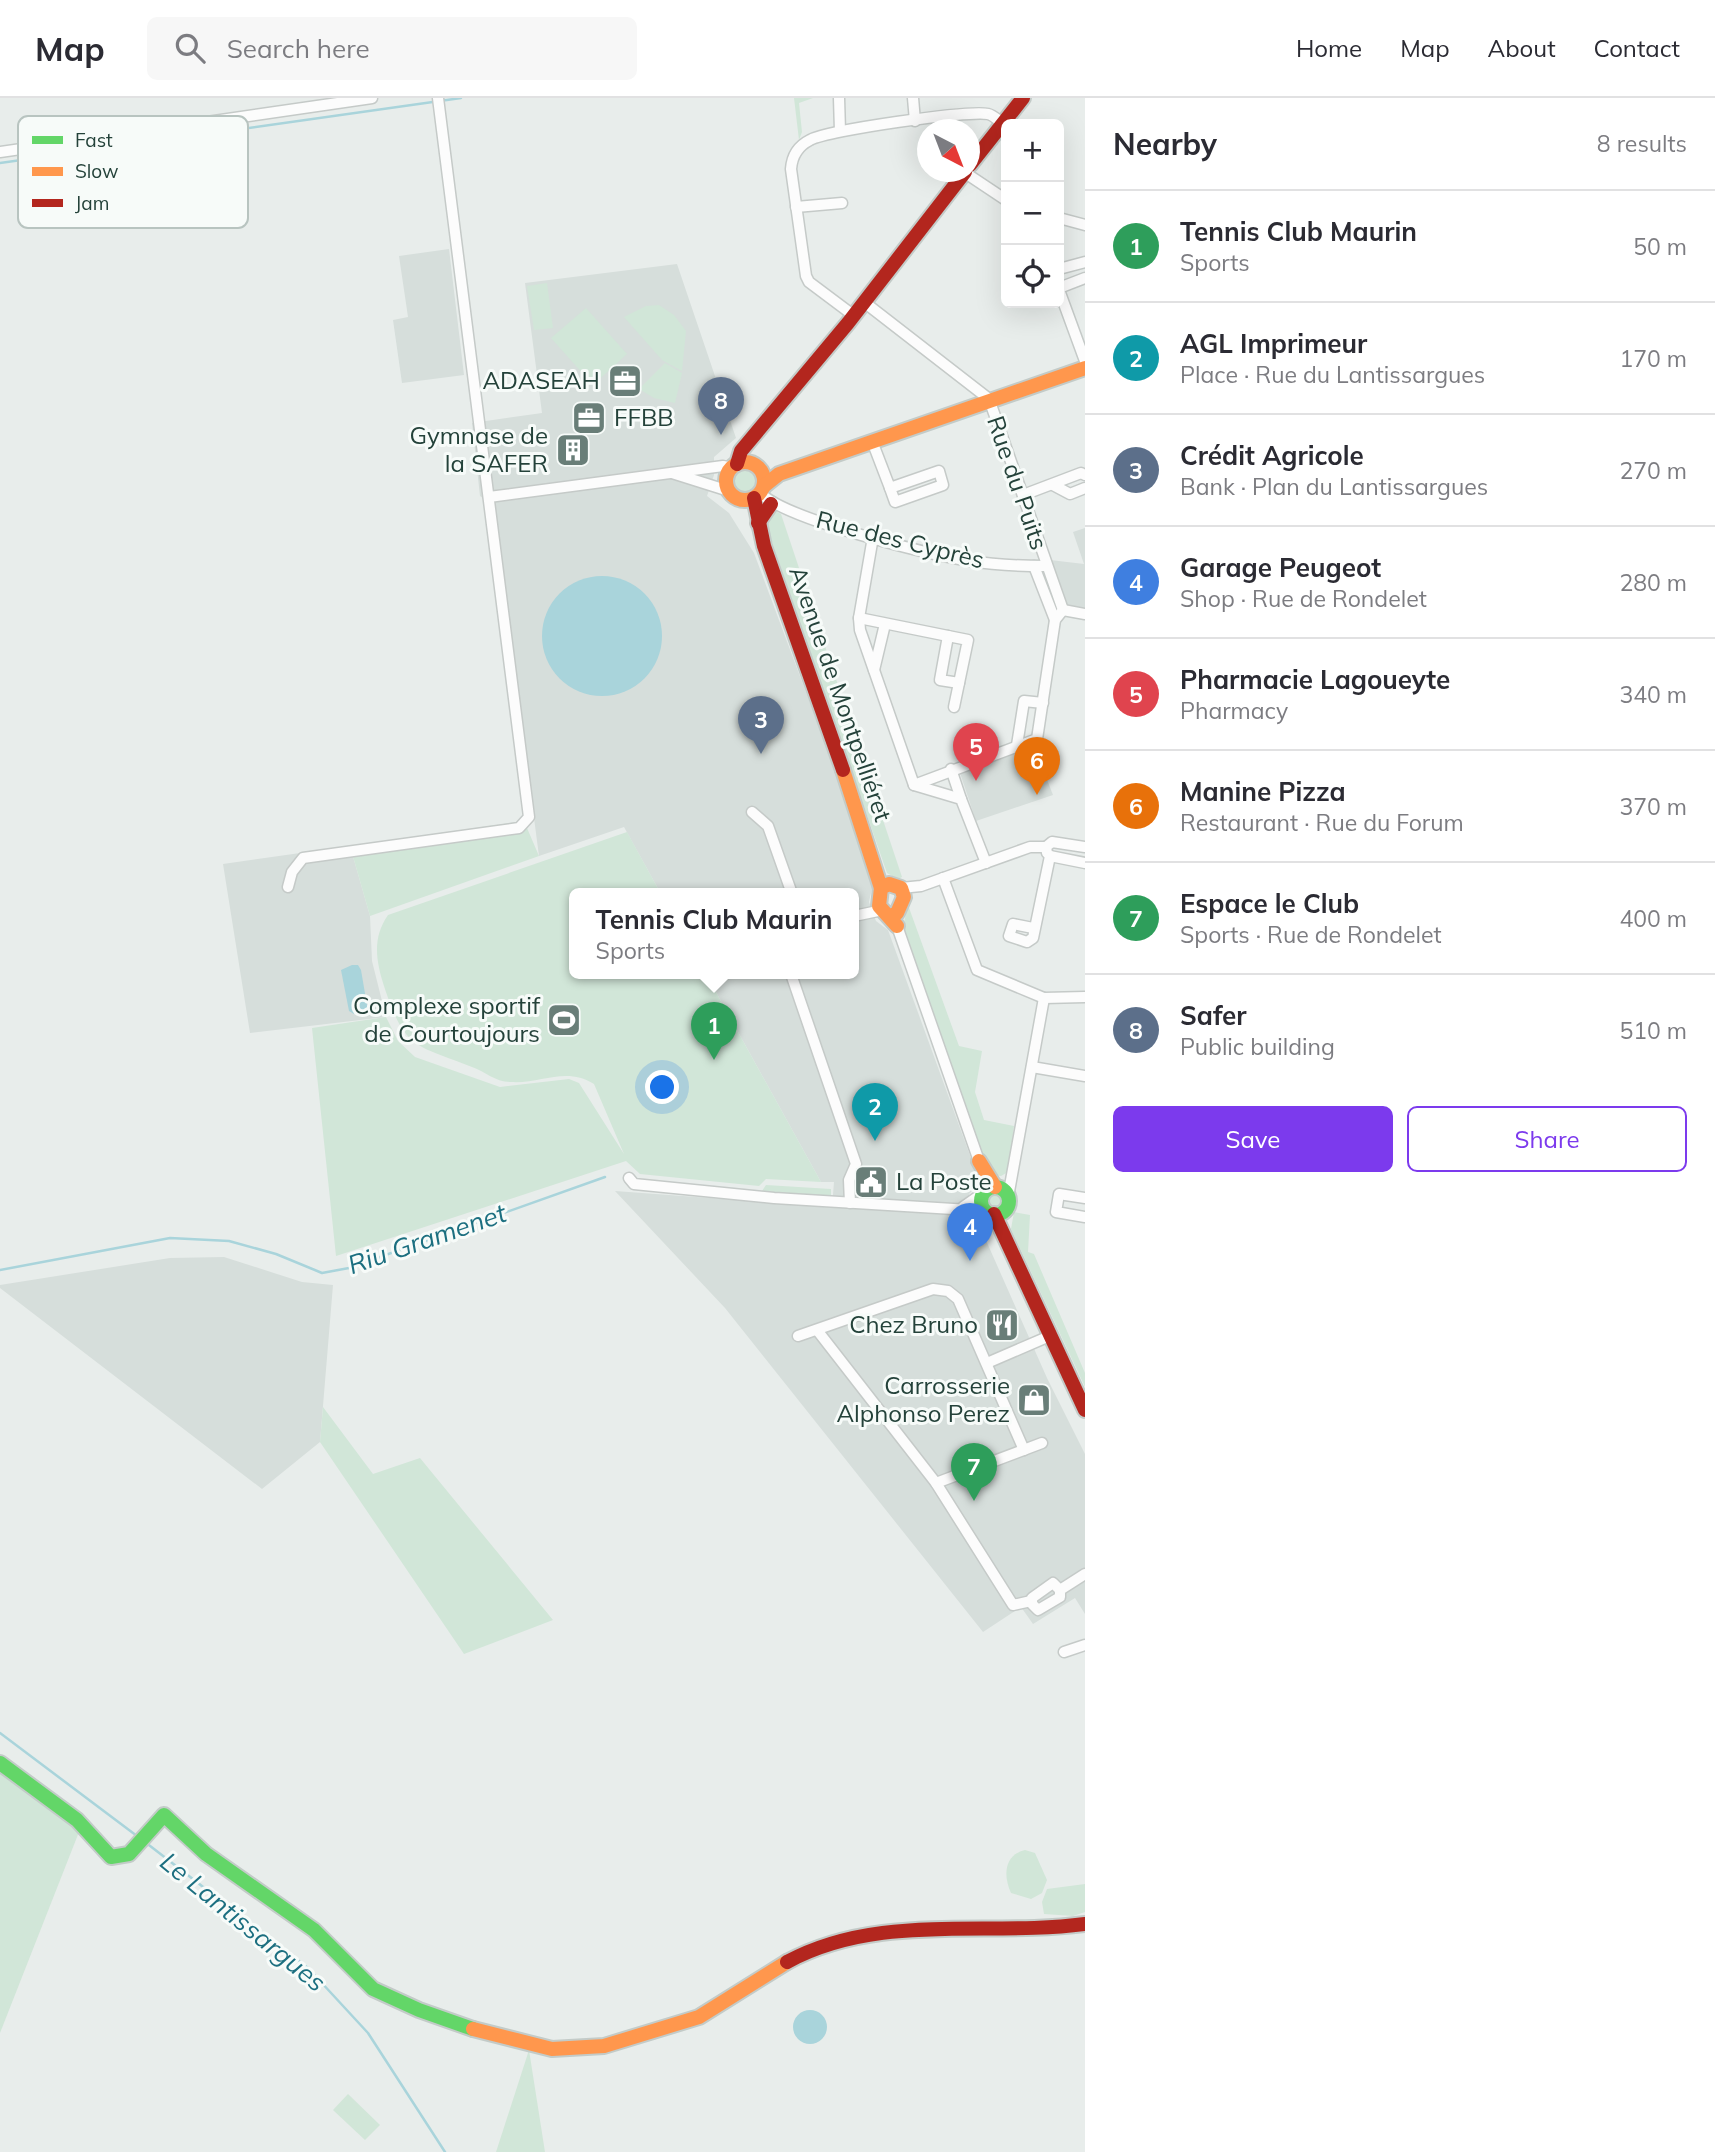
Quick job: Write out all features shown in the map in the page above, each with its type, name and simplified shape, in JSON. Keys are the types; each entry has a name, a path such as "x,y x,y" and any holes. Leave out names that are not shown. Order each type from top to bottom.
{"street":[{"path":"248,116 372,98"},
{"path":"288,887 292,872 303,858 519,828 527,823 529,817 438,98"},
{"path":"839,98 840,131"},
{"path":"913,98 915,121"},
{"path":"1005,119 1023,98"},
{"path":"853,316 809,282 806,276 792,158 808,141 840,131 989,114 1001,122"},
{"path":"980,152 1001,124"},
{"path":"0,152 18,149"},
{"path":"733,494 726,481 741,451 853,316 956,182"},
{"path":"979,182 1001,197"},
{"path":"796,207 842,203"},
{"path":"1064,219 1085,225"},
{"path":"1064,268 1085,262"},
{"path":"1064,287 1085,278"},
{"path":"989,399 1003,389 1085,360 1080,330 1064,299"},
{"path":"864,302 989,399"},
{"path":"668,471 733,494 761,487 779,474 989,399 1007,397 1085,368"},
{"name":"Rue du Puits","path":"989,399 1063,610"},
{"name":"Avenue de Montpelliéret","path":"756,436 761,487 758,523 764,546 873,856 894,889"},
{"path":"872,441 895,502 943,485 939,471 890,488"},
{"path":"489,497 668,471 734,466 746,462 761,487"},
{"path":"1023,495 1081,473 1085,475"},
{"path":"1053,485 1070,494 1085,488"},
{"name":"Rue des Cyprès","path":"761,487 873,537 970,561 1046,566"},
{"name":"Avenue de Montpelliéret","path":"733,494 764,546"},
{"path":"873,537 859,618 860,630 914,785"},
{"path":"914,785 1037,739 1055,620 1034,566"},
{"path":"1055,620 1063,610 1085,614"},
{"path":"859,618 968,640 954,707"},
{"path":"873,671 885,624"},
{"path":"948,636 940,680 959,682"},
{"path":"1017,745 1024,702 1043,704"},
{"path":"951,769 986,863"},
{"path":"914,785 961,799"},
{"path":"752,812 768,826 787,888"},
{"path":"1033,928 1052,842 1085,847"},
{"path":"894,889 920,886 1030,847 1085,863"},
{"path":"943,878 977,970 1044,998 1085,997"},
{"path":"629,1178 635,1184 850,1203 994,1212 1008,1205 994,1191 979,1161 885,914 894,889"},
{"path":"885,914 894,889"},
{"path":"859,916 885,914"},
{"path":"793,979 856,1164 849,1180 850,1203"},
{"path":"1044,998 1013,1171 981,1201 994,1212 1005,1233 1085,1410"},
{"path":"1032,1067 1085,1076"},
{"path":"962,1208 994,1191"},
{"path":"1085,1198 1059,1194 1056,1212 1085,1217"},
{"path":"798,1336 933,1289 948,1291 958,1300 1024,1450"},
{"path":"817,1330 936,1483 1013,1605 1031,1601 1053,1583 1060,1590 1060,1597 1038,1611 1031,1601"},
{"path":"987,1363 1052,1335"},
{"path":"936,1483 1042,1443"},
{"path":"1060,1590 1085,1574"},
{"path":"1064,1652 1085,1645"},
{"path":"0,1763 82,1825 111,1856 118,1858 128,1855 148,1828 164,1815 177,1823 183,1834 205,1854 312,1928 351,1964 364,1984 380,1993 507,2039 571,2050 612,2042 700,2017 781,1964 833,1942 950,1927 1049,1928 1085,1924"}],"shaded area":[{"path":"449,249 464,375 402,383 393,320 408,317 399,256"},
{"path":"677,264 736,438 714,457 714,475 707,496 729,513 754,553 835,770 873,884 869,902 876,921 888,930 980,1183 969,1194 977,1220 1047,1378 1085,1454 1085,1614 1075,1598 1033,1624 1021,1607 983,1632 725,1308 615,1191 832,1207 834,1182 821,1182 709,979 859,979 859,888 658,888 624,827 539,856 493,506 480,496 472,423 542,413 525,283"},
{"path":"1085,528 1085,609 1066,606 1050,560 1084,564 1073,532"},
{"path":"1034,746 1053,795 976,821 960,773"},
{"path":"350,846 370,916 372,961 386,1017 250,1033 223,864"},
{"path":"224,1257 302,1282 333,1285 320,1442 262,1489 0,1288 0,1285 170,1258"}],"green space":[{"path":"794,98 813,98 799,103 802,132 799,140"},
{"path":"547,283 553,328 534,330 527,286"},
{"path":"659,305 674,315 686,331 682,371 662,360 624,317 646,306"},
{"path":"586,308 627,354 593,385 551,338"},
{"path":"665,363 682,373 675,403 654,398 639,389"},
{"path":"745,467 755,471 759,481 755,491 745,495 735,491 731,481 735,471"},
{"path":"773,510 781,514 902,877 898,879 887,873 768,530 767,516"},
{"path":"524,821 539,856 370,916 350,846"},
{"name":"Complexe sportif de Courtoujours","path":"627,832 658,888 569,888 569,979 709,979 821,1182 766,1179 759,1186 640,1174 626,1161 336,1256 312,1028 386,1017 398,1041 415,1057 500,1087 569,1079 579,1083 624,1154 594,1084 573,1076 522,1082 500,1080 424,1048 406,1034 391,1007 378,959 380,932 388,915"},
{"path":"908,905 959,1046 982,1051 975,1092 984,1120 1014,1126 1008,1172 1001,1176 994,1175 984,1161 903,927"},
{"path":"766,1185 831,1189 831,1199 765,1195 762,1191"},
{"path":"995,1191 1001,1194 1004,1200 1001,1206 995,1209 989,1206 986,1200 989,1194"},
{"path":"1014,1212 1030,1215 1028,1252 1034,1254 1085,1373 1085,1387 1011,1229"},
{"path":"323,1407 373,1474 420,1458 553,1620 464,1654 320,1442"},
{"path":"0,1771 79,1832 0,2033"},
{"path":"1025,1850 1035,1853 1047,1880 1042,1893 1031,1899 1011,1893 1006,1873 1013,1856"},
{"path":"1085,1884 1085,1912 1073,1916 1044,1914 1042,1902 1047,1889"},
{"path":"529,2050 545,2152 496,2152"},
{"path":"348,2094 380,2125 365,2140 333,2110"}],"water":[{"path":"602,576 625,581 644,594 657,613 662,636 657,659 644,678 625,691 602,696 579,691 560,678 547,659 542,636 547,613 560,594 579,581"},
{"path":"358,965 361,970 368,1011 354,1014 349,1011 341,970"},
{"path":"810,2010 822,2015 827,2027 822,2039 810,2044 798,2039 793,2027 798,2015"}],"waterway":[{"path":"248,128 461,98"},
{"path":"0,163 18,160"},
{"name":"Riu Gramenet","path":"0,1270 170,1238 229,1241 276,1254 322,1273 349,1268 605,1177"},
{"name":"Le Lantissargues","path":"0,1733 137,1836"},
{"name":"Le Lantissargues","path":"145,1842 308,1968 368,2033 445,2152"}],"traffic: fast":[{"path":"995,1187 1005,1191 1009,1201 1005,1211 995,1215 985,1211 981,1201 985,1191 995,1187"},
{"path":"0,1763 77,1820 111,1857 129,1854 164,1815 206,1854 314,1930 373,1989 419,2010 473,2029"}],"traffic: slow":[{"path":"764,486 779,474 1085,368"},
{"path":"745,462 758,468 764,481 758,494 745,500 732,494 726,481 732,468 745,462"},
{"path":"843,770 881,888"},
{"path":"889,917 897,913 904,897 901,888 889,884 881,888 879,906 897,926"},
{"path":"979,1161 995,1187"},
{"path":"473,2029 552,2049 604,2046 699,2017 787,1962"}],"traffic: jam":[{"path":"980,152 1023,98"},
{"path":"737,464 741,451 848,323 957,182"},
{"path":"754,498 764,546 843,770"},
{"path":"758,523 771,504"},
{"path":"994,1214 1085,1410"},
{"path":"787,1962 822,1947 858,1937 896,1931 1085,1924"}],"place":[{"name":"ADASEAH","path":"625,381"},
{"name":"FFBB","path":"589,418"},
{"name":"Safer","path":"721,435"},
{"name":"Gymnase de la SAFER","path":"573,450"},
{"name":"Crédit Agricole","path":"761,754"},
{"name":"Pharmacie Lagoueyte","path":"976,781"},
{"name":"Manine Pizza","path":"1037,795"},
{"name":"Complexe sportif de Courtoujours","path":"564,1020"},
{"name":"Tennis Club Maurin","path":"714,1060"},
{"name":"AGL Imprimeur","path":"875,1141"},
{"name":"La Poste","path":"871,1182"},
{"name":"Garage Peugeot","path":"970,1261"},
{"name":"Chez Bruno","path":"1002,1325"},
{"name":"Carrosserie Alphonso Perez","path":"1034,1400"},
{"name":"Espace le Club","path":"974,1501"}]}
